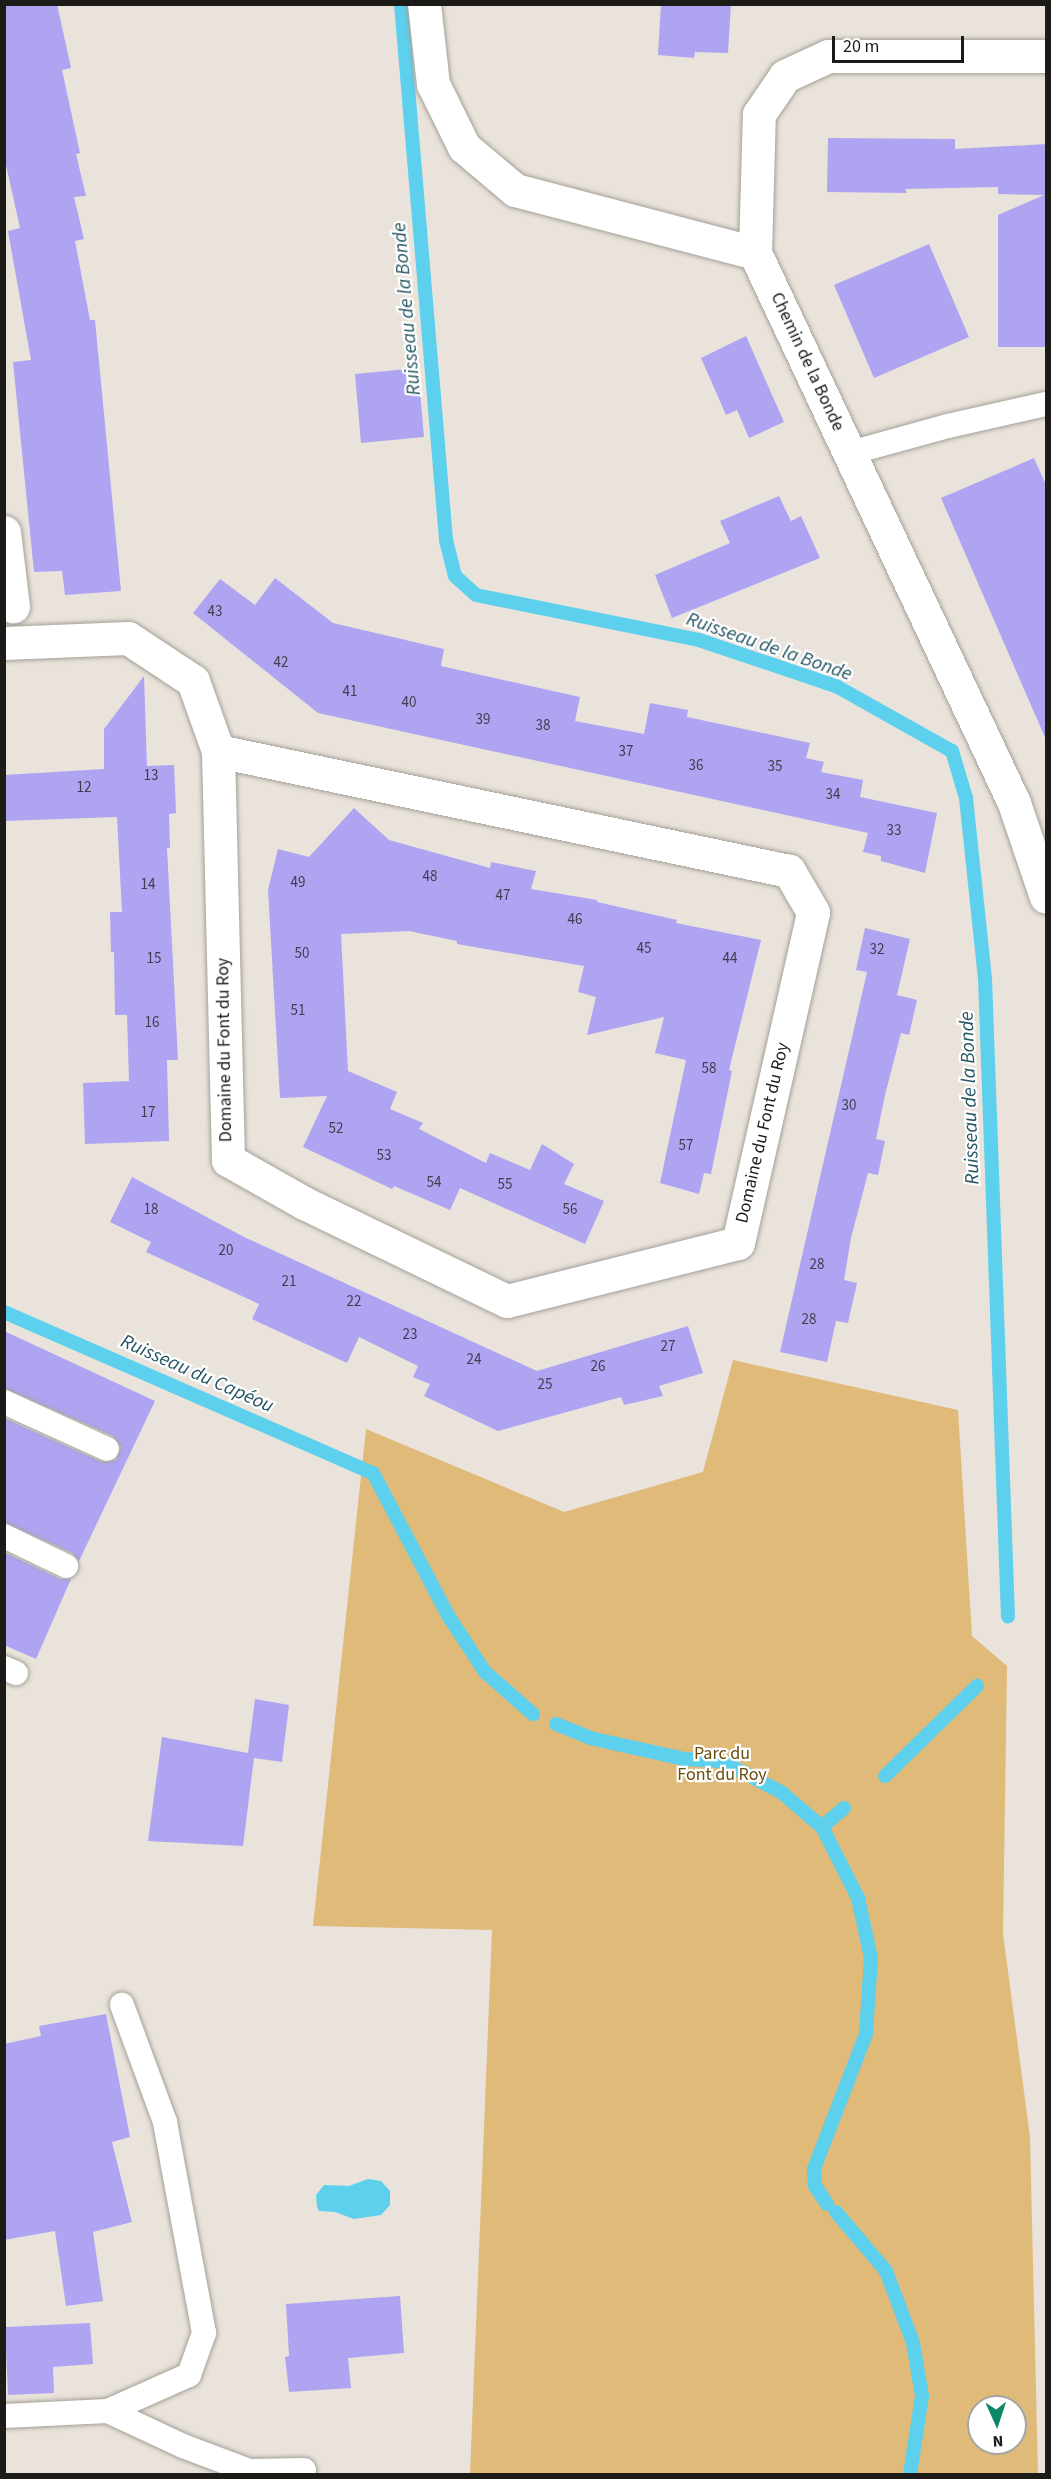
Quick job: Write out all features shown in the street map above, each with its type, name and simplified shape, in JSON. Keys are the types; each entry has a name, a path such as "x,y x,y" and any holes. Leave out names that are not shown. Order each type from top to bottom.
{"street":[{"path":"424,4 433,84 464,147 515,190 755,253 759,114 785,76 828,56 1047,56"},
{"name":"Chemin de la Bonde","path":"755,253 1014,803 1047,897"},
{"path":"4,532 13,606"},
{"name":"Domaine du Font du Roy","path":"4,643 128,638 193,681 218,751 228,1160 304,1203 507,1301 738,1243 813,912 789,871 218,751"}],"lane":[{"path":"850,453 948,426 1047,404"},
{"path":"4,1401 107,1449"},
{"path":"4,1536 66,1566"},
{"path":"4,2416 108,2411 189,2375 204,2333 165,2122 122,2005"},
{"path":"108,2411 183,2446 249,2471 304,2470"}],"green space":[{"name":"Parc du Font du Roy","path":"733,1360 958,1410 972,1636 1007,1666 1003,1934 1030,2137 1038,2474 470,2474 492,1930 313,1926 366,1429 564,1512 703,1472"}],"water":[{"path":"368,2179 381,2181 390,2191 390,2205 381,2215 354,2219 335,2212 319,2211 316,2195 324,2185 349,2186"}],"building":[{"path":"4,4 57,4 71,68 62,70 80,153 76,154 86,196 74,197 84,239 75,241 90,320 95,320 121,591 65,595 62,571 34,572 13,362 31,360 8,231 20,228 4,156"},
{"path":"661,4 731,4 728,53 695,52 694,58 658,55"},
{"path":"828,138 955,139 955,149 1047,144 1047,347 998,347 998,215 1044,195 998,194 998,187 905,189 907,193 827,192"},
{"path":"929,244 969,337 874,378 834,285"},
{"path":"746,336 784,422 749,438 737,410 726,415 701,358"},
{"path":"418,368 424,437 361,443 355,374"},
{"path":"1034,458 1047,487 1047,742 941,498"},
{"path":"779,496 791,521 801,516 820,558 672,618 655,575 730,543 720,521"},
{"path":"275,578 333,623 444,649 441,666 580,697 575,721 644,734 650,703 688,710 687,717 810,743 806,758 824,762 821,772 863,780 860,797 937,813 925,873 881,861 881,856 863,852 868,833 318,713 193,613 220,579 255,605"},
{"path":"144,676 147,766 174,765 176,813 169,814 170,848 167,848 178,1060 167,1060 169,1141 85,1144 83,1083 129,1081 127,1015 115,1015 114,952 111,952 110,912 122,912 117,817 4,821 4,775 104,769 104,729"},
{"path":"354,808 389,840 490,868 491,862 536,871 531,889 597,900 597,902 677,920 676,923 761,940 729,1070 732,1071 711,1174 704,1173 699,1194 660,1183 686,1060 655,1053 664,1017 587,1035 596,997 578,992 584,966 457,944 457,941 409,931 341,934 348,1071 397,1092 390,1109 423,1123 419,1129 486,1163 490,1153 530,1170 542,1144 574,1164 564,1184 604,1201 585,1244 460,1188 450,1210 394,1186 392,1189 303,1147 327,1096 280,1098 268,890 278,849 309,857"},
{"path":"865,928 910,939 897,995 917,1000 909,1035 901,1033 885,1095 876,1139 885,1141 878,1175 868,1173 851,1238 844,1280 857,1283 848,1323 836,1321 827,1362 780,1352 867,972 856,970"},
{"path":"132,1177 244,1237 537,1371 688,1326 703,1373 659,1386 663,1396 624,1405 621,1397 498,1431 424,1396 430,1384 413,1377 418,1366 359,1337 347,1363 252,1319 259,1304 146,1252 151,1242 110,1222"},
{"path":"4,1331 155,1401 79,1561 72,1553 4,1522 4,1418 102,1462 116,1460 121,1447 113,1436 4,1388"},
{"path":"4,1552 60,1579 71,1579 36,1659 4,1645"},
{"path":"255,1699 289,1705 282,1762 254,1758 243,1846 148,1841 162,1737 248,1753"},
{"path":"106,2014 130,2137 112,2142 132,2222 93,2232 103,2301 66,2306 55,2231 4,2240 4,2044 41,2036 39,2026"},
{"path":"400,2296 404,2353 348,2358 351,2388 289,2392 285,2357 289,2356 286,2304"},
{"path":"90,2323 93,2364 53,2367 54,2393 8,2395 5,2327"}],"waterway":[{"name":"Ruisseau de la Bonde","path":"401,4 446,540 455,576 476,595 699,640 836,686 952,751 966,798 985,978 1008,1617"},
{"name":"Ruisseau du Capéou","path":"4,1312 373,1473 449,1617 485,1672 533,1714"},
{"path":"885,1776 977,1686"},
{"path":"556,1724 590,1738 684,1759 721,1761 781,1792 822,1827 858,1898 871,1958 866,2034 814,2169 815,2186 827,2204"},
{"path":"822,1827 844,1808"},
{"path":"836,2212 886,2271 913,2343 922,2396 910,2474"}]}
